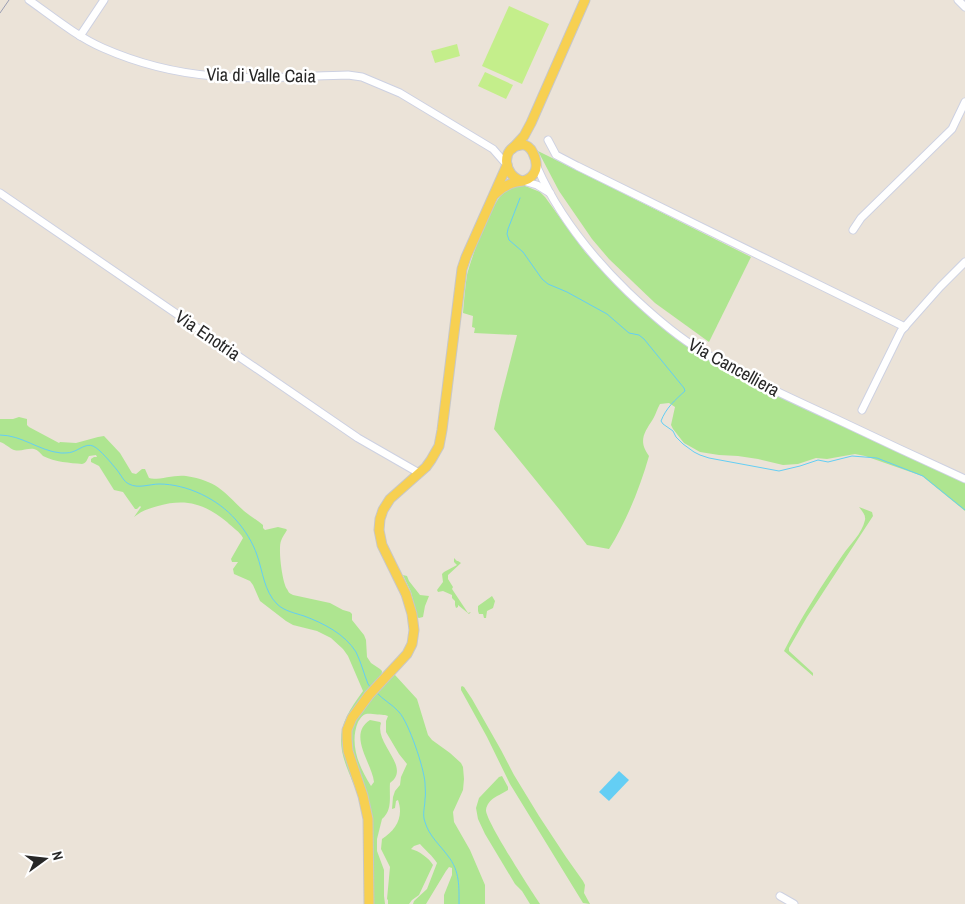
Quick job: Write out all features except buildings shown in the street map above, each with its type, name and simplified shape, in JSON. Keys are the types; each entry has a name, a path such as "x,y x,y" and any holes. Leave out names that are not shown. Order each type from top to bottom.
{"main road":[{"path":"369,904 367,814 346,739 352,718 368,696 409,651 414,630 412,614 406,594 382,545 379,530 380,519 390,498 431,460 440,442 462,269 507,165 508,156 524,136 531,123 585,0"},
{"path":"493,196 507,185 523,181 536,172 535,156 531,149 529,136 531,123"},
{"path":"512,149 518,145 527,146 531,149"},
{"path":"507,165 513,176 523,181"}],"street":[{"name":"Via di Valle Caia","path":"29,0 80,36 102,48 131,59 186,72 255,77 348,75 362,77 400,93 493,148 507,165"},
{"path":"80,36 104,0"},
{"path":"958,0 965,7"},
{"path":"852,230 861,218 952,129 965,102"},
{"path":"548,140 556,154 577,166 905,326"},
{"name":"Via di Valle Caia","path":"493,148 512,149"},
{"name":"Via Cancelliera","path":"537,167 550,194 581,241 602,265 649,311 686,340 726,366 766,387 965,479"},
{"name":"Via Cancelliera","path":"523,181 537,185 550,194"},
{"name":"Via Enotria","path":"0,193 358,438 419,473"},
{"path":"862,410 901,331 965,262"},
{"path":"780,896 794,904"}],"green space":[{"path":"509,6 549,24 522,84 482,66"},
{"path":"457,44 460,56 435,63 431,51"},
{"path":"485,72 513,85 506,99 478,86"},
{"path":"538,151 751,257 709,342 655,303 609,259 592,239 559,191"},
{"path":"523,185 540,192 545,197 585,252 616,285 646,312 712,361 783,398 965,483 965,511 922,476 865,456 855,454 827,459 816,458 798,464 783,465 758,459 700,452 684,443 673,429 671,425 675,407 669,403 660,404 645,433 643,441 649,456 632,504 615,539 609,549 587,545 494,429 517,335 474,333 475,328 472,327 473,316 463,313 467,275 488,217 505,191"},
{"path":"19,417 27,419 29,427 59,443 76,443 104,436 120,453 132,473 136,474 145,469 149,478 152,479 186,476 197,478 219,488 244,511 263,525 265,530 278,527 287,530 281,540 280,550 285,585 289,593 330,603 352,614 352,620 366,640 367,657 371,663 382,671 381,679 353,709 345,727 365,810 367,904 365,904 364,810 344,760 341,739 342,730 349,711 363,691 348,656 343,649 331,638 317,631 293,625 286,621 260,601 250,581 234,574 233,569 238,562 232,562 231,559 243,538 219,516 195,504 178,503 148,509 134,517 141,507 135,509 123,492 114,490 99,466 91,462 91,459 97,457 96,455 89,456 86,462 82,464 68,463 43,456 34,449 14,450 0,442 0,419"},
{"path":"859,507 872,512 873,516 789,648 789,651 813,673 813,676 784,651 819,590 861,530 865,518 864,513"},
{"path":"454,558 461,563 448,575 448,579 453,587 452,589 468,613 471,612 469,614 458,605 456,608 452,595 443,591 438,592 437,590 443,582 442,574 457,565 454,562"},
{"path":"403,575 407,576 420,595 429,596 423,617 417,617 411,592"},
{"path":"492,596 495,601 493,608 487,611 486,618 484,618 483,614 479,614 478,606"},
{"path":"392,674 417,699 428,735 461,763 463,767 463,790 453,812 454,822 470,850 485,885 485,904 444,904 444,895 452,875 452,868 449,867 426,904 413,904 427,889 437,863 420,844 411,849 424,855 433,865 419,895 409,904 388,904 390,867 381,849 382,839 391,832 398,822 400,806 398,800 396,801 395,808 392,809 393,797 400,785 401,777 407,764 386,732 388,716 368,714 362,716 355,730 355,747 359,763 367,779 371,786 374,782 363,749 361,733 363,726 370,720 381,723 380,731 397,770 396,777 390,783 389,807 382,819 377,839 377,851 384,870 385,904 372,904 371,818 350,739 355,717"},
{"path":"462,686 472,699 539,816 583,881 585,885 584,893 590,904 583,903 510,784 461,690"},
{"path":"502,776 508,790 494,798 486,810 493,827 540,904 530,904 515,884 478,819 476,808 479,798"}],"water":[{"path":"619,771 629,780 609,801 599,792"}],"waterway":[{"path":"520,198 508,229 509,240 523,252 542,279 548,284 607,314 629,333 639,335 644,339 685,391 668,408 661,421 673,431 683,444 694,452 709,458 779,471 818,460 828,462 852,456 877,458 923,476 965,510"},
{"path":"0,435 16,438 53,452 61,453 72,452 90,445 99,450 129,484 136,486 170,485 191,490 211,499 229,512 246,532 257,555 269,593 277,604 290,612 319,622 346,640 356,652 371,688"},
{"path":"376,692 399,712 411,735 424,776 424,819 429,832 455,867 458,879 459,904"}],"railway":[{"path":"0,13 9,0"}]}
